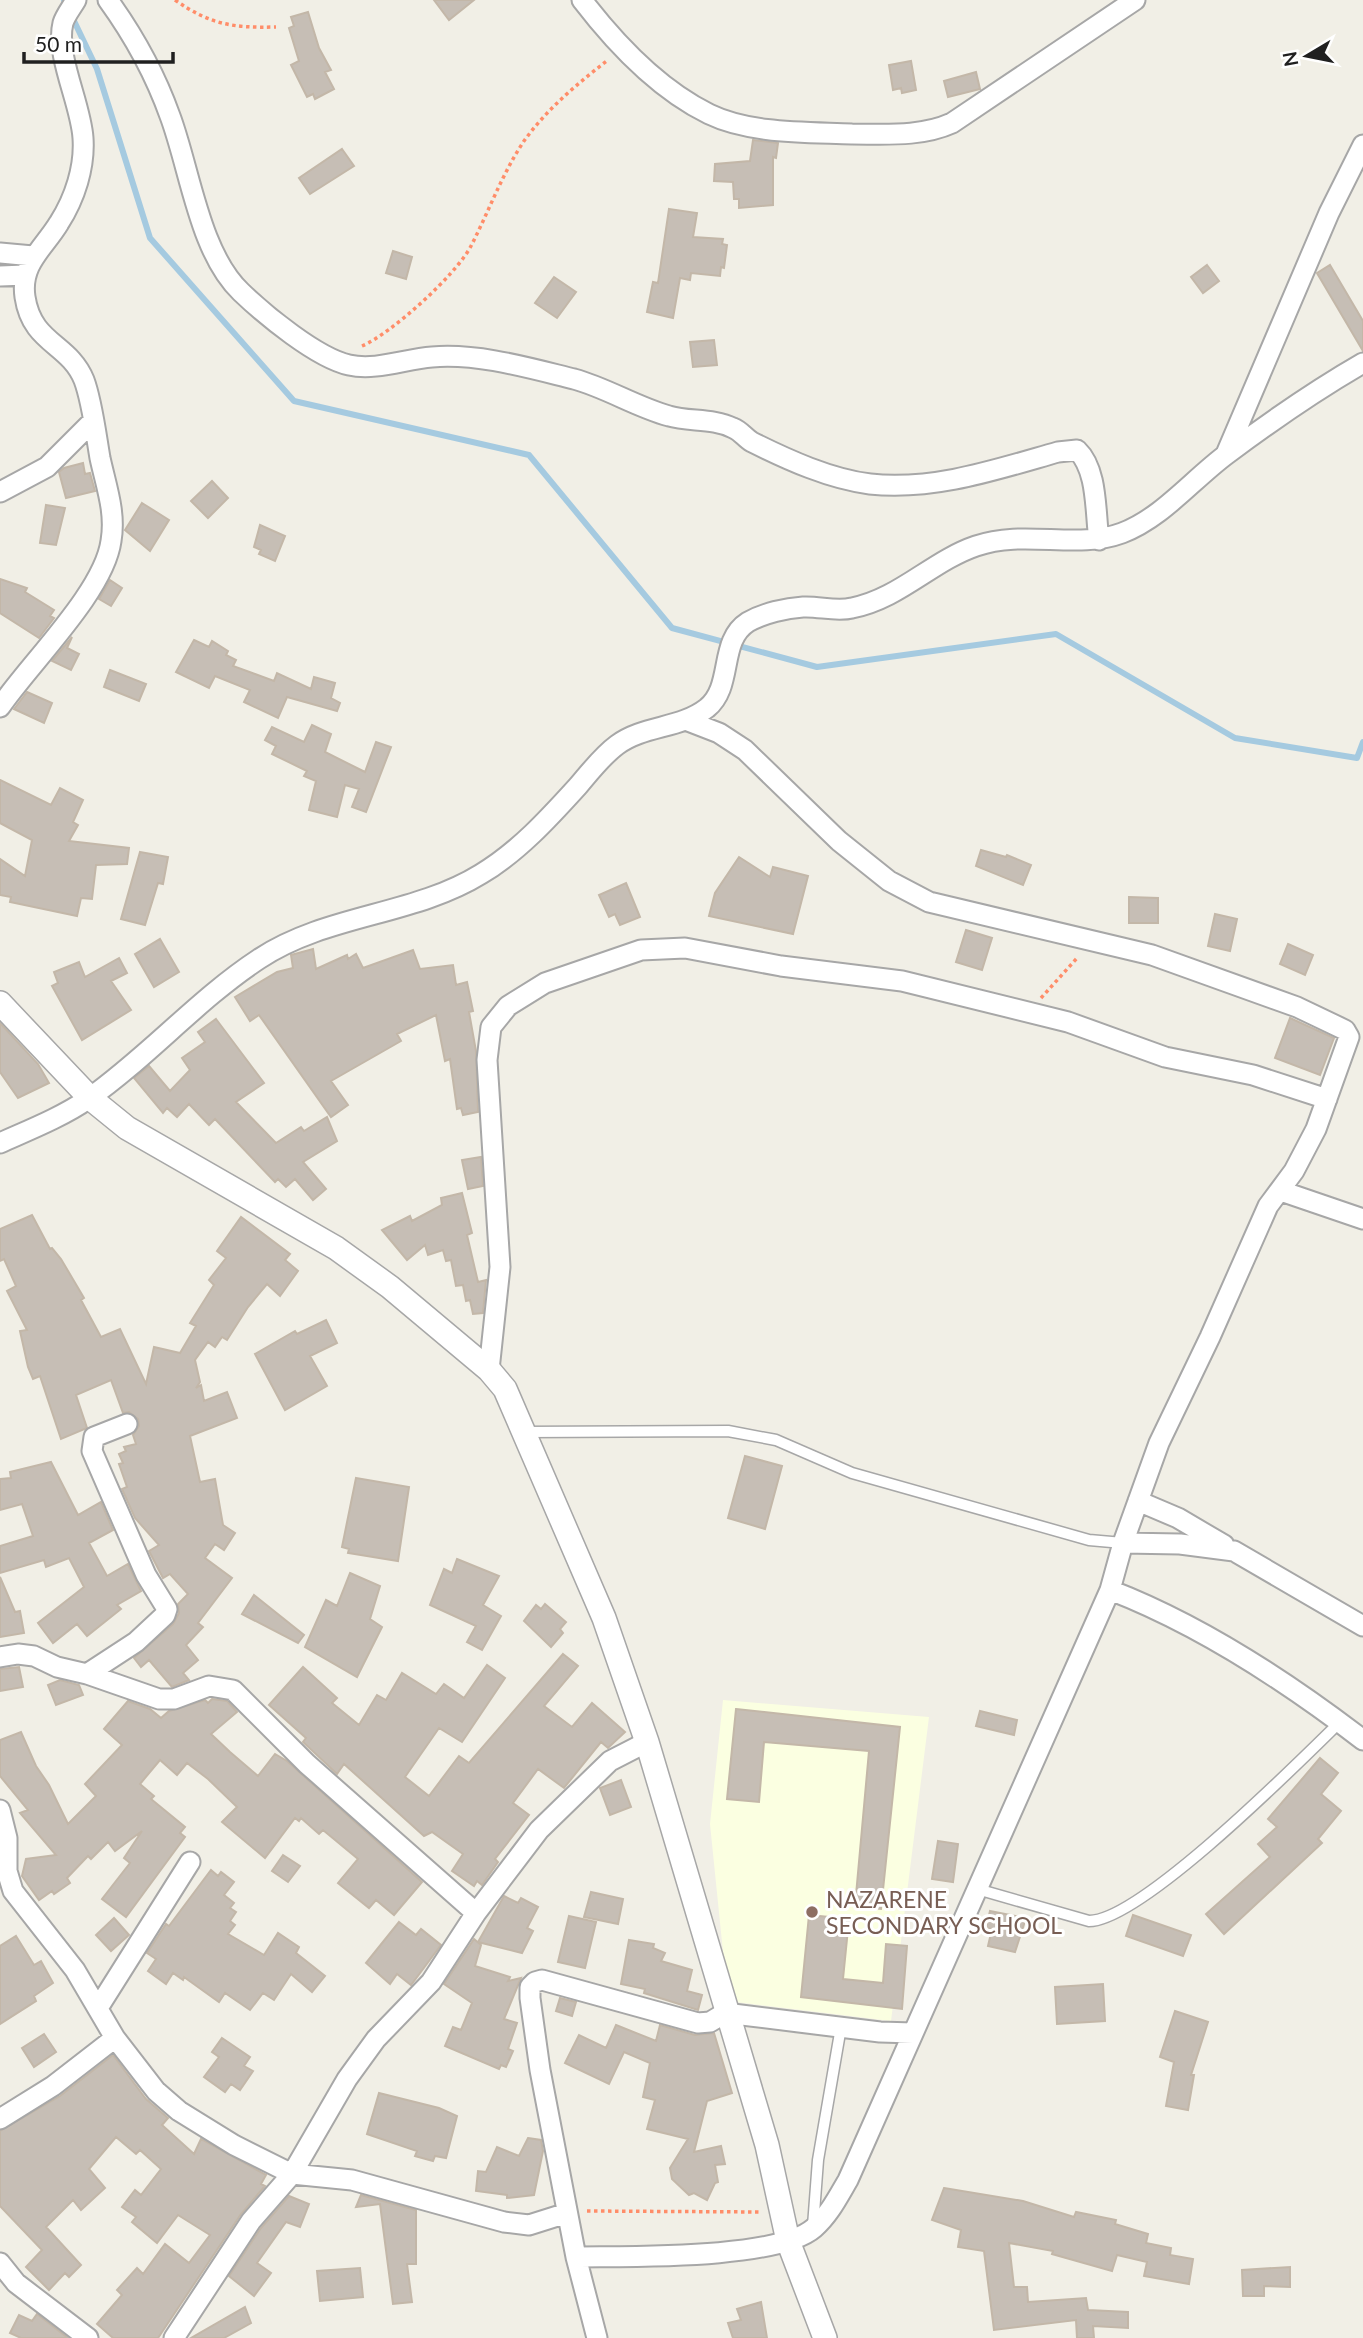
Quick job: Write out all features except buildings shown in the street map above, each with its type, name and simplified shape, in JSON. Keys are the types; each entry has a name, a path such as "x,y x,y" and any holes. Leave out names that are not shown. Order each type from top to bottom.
{"street":[{"path":"0,707 64,625 104,566 112,515 85,383 76,364 41,335 31,317 25,296 25,275 33,256 68,207 78,182 83,138 66,62 63,24 76,0"},
{"path":"108,0 156,79 185,159 214,253 224,270 239,290 324,356 362,367 431,357 465,357 573,379 621,395 668,416 731,427 752,442 804,465 839,478 868,484 902,486 944,481 1058,452 1077,450 1086,458 1092,481 1099,540"},
{"path":"582,0 624,47 671,89 710,114 746,124 820,133 921,133 952,123 1135,0"},
{"path":"1226,455 1323,225 1363,145"},
{"path":"0,253 33,256"},
{"path":"0,276 25,275"},
{"path":"0,1143 90,1098 261,958 298,938 354,918 420,901 480,874 541,826 614,747 631,736 688,721 715,701 724,681 735,634 746,623 767,614 803,607 847,610 866,605 903,588 975,546 1039,537 1099,540 1123,533 1145,521 1226,455 1363,363"},
{"path":"0,492 47,467 92,422"},
{"path":"576,2257 676,2256 737,2251 788,2241 813,2230 832,2208 848,2180 1110,1590 1123,1543 1159,1443 1210,1338 1245,1251 1268,1206 1281,1191 1305,1151 1349,1042 1349,1034 1345,1030 1297,1007 1152,955 929,902 890,881 801,807 746,750 719,733 688,721"},
{"path":"489,1370 500,1267 488,1060 491,1027 508,1006 545,983 641,950 665,947 902,981 1035,1013 1165,1057 1253,1075 1327,1099"},
{"path":"0,1003 90,1098 127,1128 171,1156 336,1248 390,1287 489,1370 505,1389 604,1618 648,1742 725,2013 767,2146 788,2241 825,2338"},
{"path":"1281,1191 1363,1219"},
{"path":"87,1674 136,1642 165,1615 167,1609 146,1575 92,1451 94,1437 127,1424"},
{"path":"1138,1501 1178,1518 1363,1626"},
{"path":"1123,1543 1181,1544 1234,1551"},
{"path":"1110,1590 1146,1604 1237,1654 1363,1740"},
{"path":"0,1657 18,1654 34,1656 57,1667 87,1674 159,1699 174,1699 209,1686 233,1690 307,1764 476,1913"},
{"path":"174,2338 251,2221 292,2174 347,2079 376,2039 431,1982 476,1913 539,1830 610,1761 648,1742"},
{"path":"0,1810 7,1838 7,1871 13,1891 75,1970 115,2038 156,2091 179,2111 234,2145 292,2174 352,2180 529,2225 567,2213"},
{"path":"98,2008 190,1862"},
{"path":"597,2338 576,2257 540,2070 530,1987 535,1982 542,1980 698,2023 710,2022 725,2013 913,2033"},
{"path":"0,2119 53,2086 115,2038"},
{"path":"0,2263 16,2283 88,2338"}],"lane":[{"path":"523,1432 728,1431 776,1440 852,1473 1078,1537 1123,1543"},
{"path":"977,1889 1089,1921 1100,1921 1142,1896 1191,1860 1267,1793 1340,1722"},
{"path":"813,2230 818,2160 841,2027"}],"path":[{"path":"175,0 214,23 276,27"},
{"path":"356,347 376,340 416,307 464,256 526,139 575,86 624,47"},
{"path":"1035,1013 1042,994 1093,940"},
{"path":"567,2213 611,2209 753,2214 779,2208"}],"shaded area":[{"name":"NAZARENE SECONDARY SCHOOL","path":"723,1700 929,1717 891,2021 728,2001 710,1824"}],"waterway":[{"path":"64,0 97,69 150,238 294,401 529,455 672,628 817,667 1056,634 1235,738 1357,758 1363,742"}],"place":[{"name":"NAZARENE SECONDARY SCHOOL","path":"812,1912"}]}
